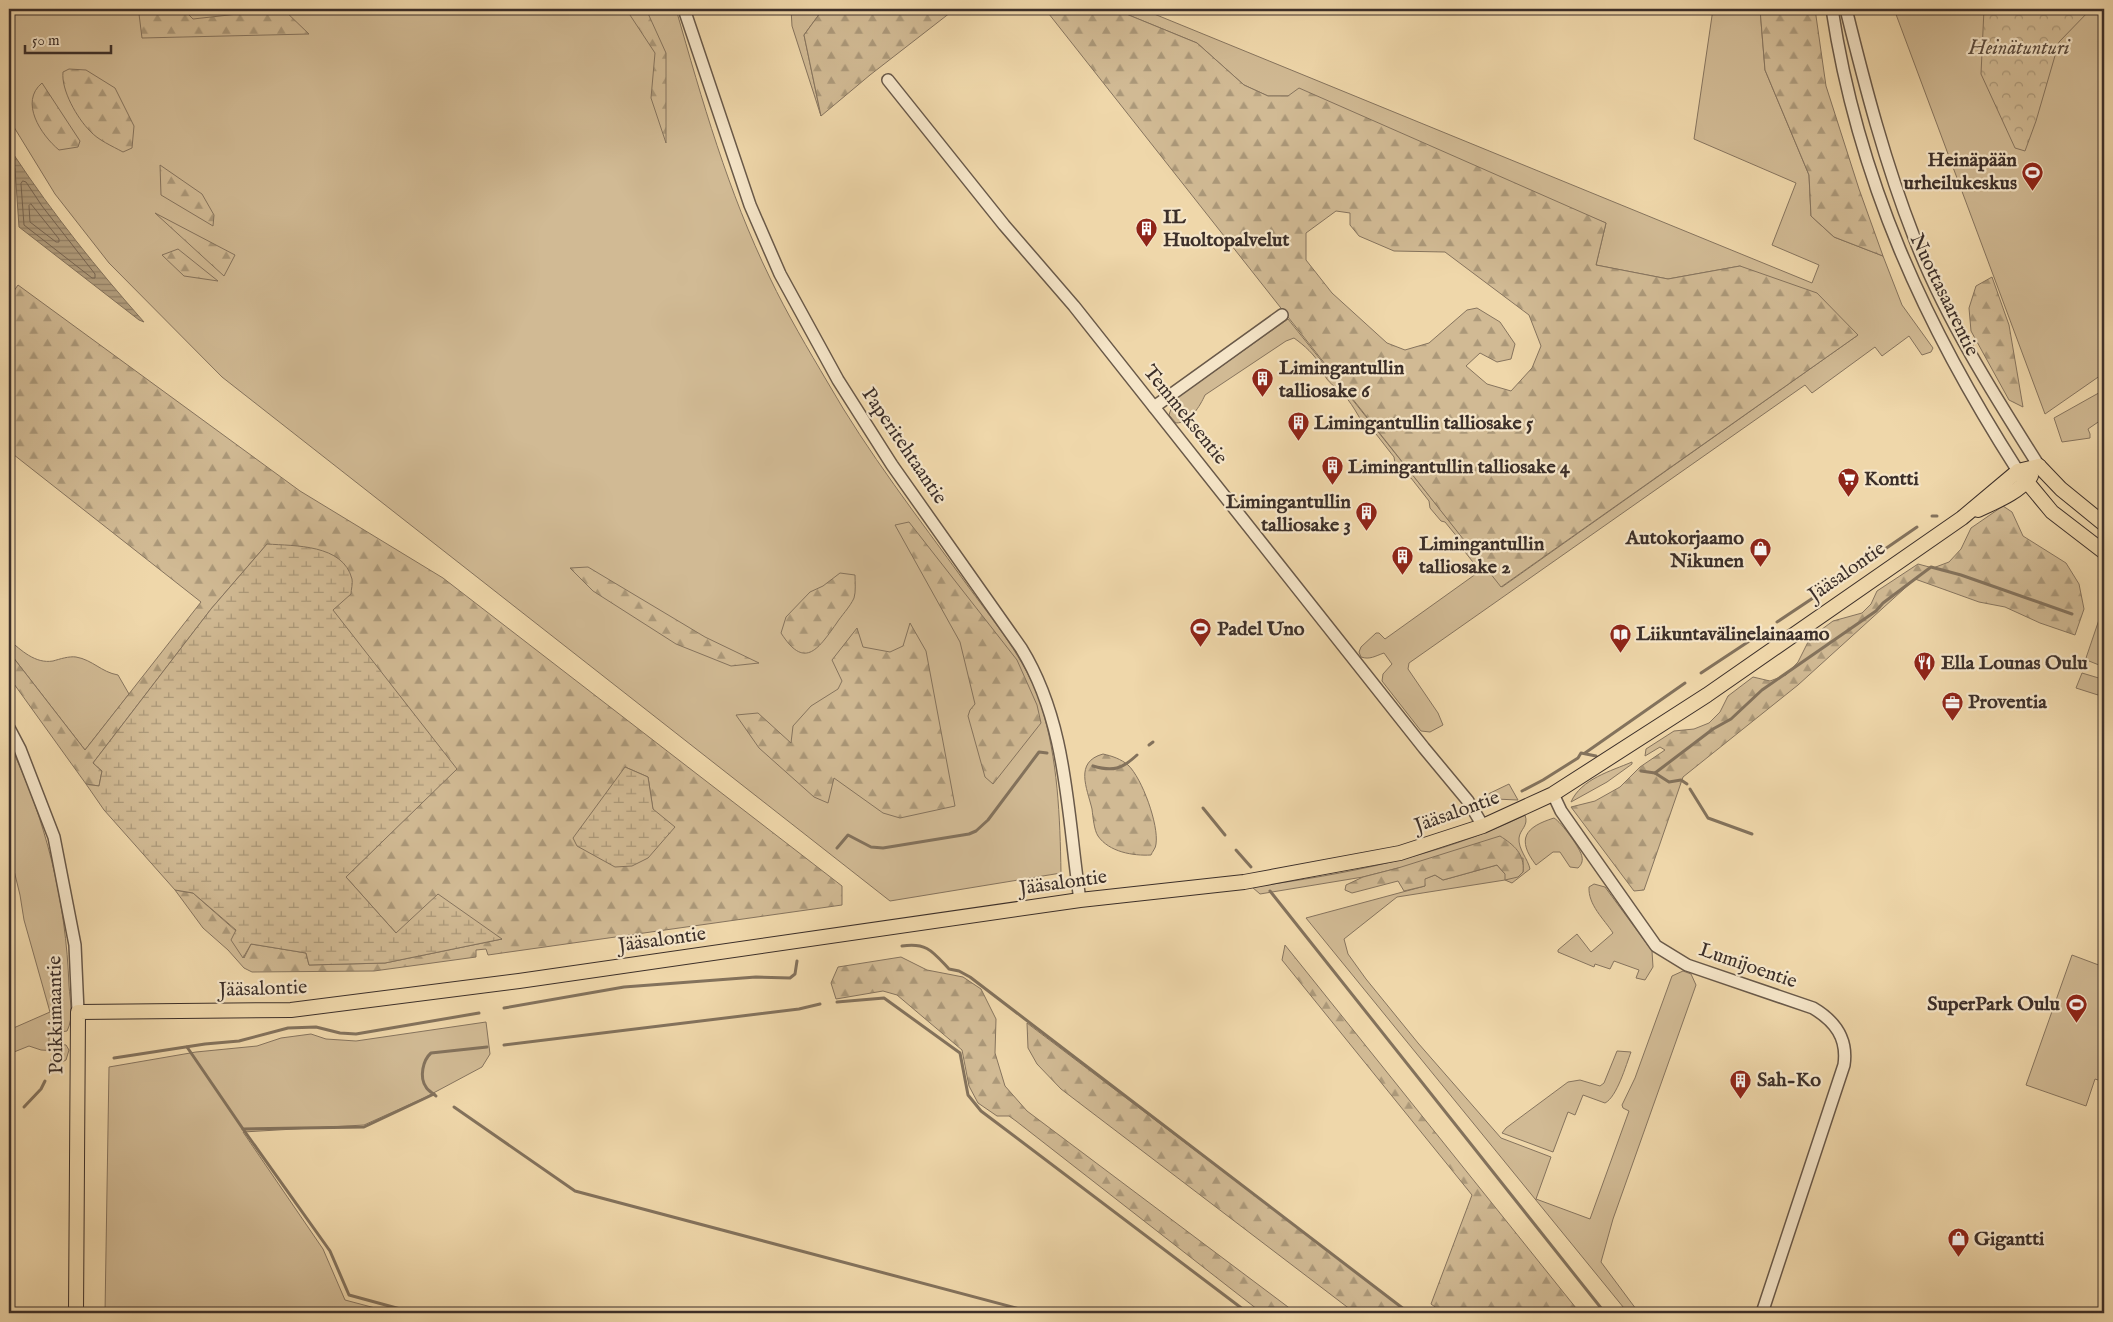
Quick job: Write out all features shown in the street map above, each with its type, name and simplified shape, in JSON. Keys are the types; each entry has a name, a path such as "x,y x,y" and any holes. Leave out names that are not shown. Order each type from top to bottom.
{"main road":[{"name":"Jääsalontie","path":"78,1012 291,1010 519,982 1080,900 1244,882 1400,853 1483,826 1553,794 1707,695 2039,466"},
{"name":"Nuottasaarentie","path":"2039,466 2061,490 2104,524"},
{"name":"Nuottasaarentie","path":"2022,477 2052,512 2104,552"},
{"name":"Poikkimaantie","path":"76,1313 78,1012"}],"street":[{"name":"Paperitehtaantie","path":"684,9 690,32 750,205 780,274 838,380 892,465 1021,648 1039,681 1051,713 1063,764 1080,900"},
{"name":"Nuottasaarentie","path":"1832,9 1851,104 1865,156 1904,262 1943,344 2022,477"},
{"name":"Nuottasaarentie","path":"1846,9 1888,165 1914,239 1940,297 1986,380 2039,466"},
{"name":"Temmeksentie","path":"888,80 1154,407 1468,801 1483,826"},
{"path":"1154,407 1282,315"},
{"name":"Poikkimaantie","path":"9,728 20,749 54,837 75,945 78,1012"},
{"name":"Lumijoentie","path":"1553,794 1561,811 1656,946 1687,965 1813,1008 1828,1017 1838,1030 1843,1042 1846,1055 1844,1065 1762,1313"}],"green space":[{"path":"9,9 676,9 706,111 729,179 755,245 783,305 843,409 894,484 1008,641 1035,688 1047,725 1055,767 1059,809 1061,873 890,901 222,377 109,263 55,194 9,119"},
{"path":"183,9 193,19 283,9 309,34 142,38 139,14"},
{"path":"626,9 646,9 666,53 666,143 651,98 655,53"},
{"path":"791,9 823,9 804,35 821,116 792,26"},
{"path":"823,9 955,9 821,116 804,35"},
{"path":"1045,9 1114,9 1197,43 1244,85 1268,96 1288,96 1299,88 1606,223 1596,265 1668,279 1740,266 1817,293 1858,335 1501,587","holes":["1336,211 1350,213 1350,225 1359,236 1394,251 1445,252 1529,315 1541,346 1532,368 1511,391 1487,384 1466,366 1480,353 1497,362 1511,359 1515,344 1500,322 1477,308 1467,310 1429,343 1405,350 1387,343 1332,293 1306,260 1306,233"]},
{"path":"1114,9 1142,9 1812,283 1819,265 1772,245 1796,183 1694,139 1713,9 1760,9 1765,70 1809,175 1811,216 1834,237 1883,256 1902,305 1933,348 1931,352 1922,355 1909,336 1882,356 1875,347 1812,393 1805,385 1409,663 1408,669 1438,713 1443,725 1430,732 1421,731 1382,681 1383,674 1392,664 1384,653 1367,658 1361,657 1359,652 1361,647 1376,633 1379,633 1385,639 1480,571 1465,552 1463,544 1445,522 1441,521 1430,508 1429,501 1411,478 1405,476 1395,463 1394,457 1376,434 1370,433 1348,400 1324,375 1322,367 1306,347 1294,338 1286,341 1205,395 1194,413 1186,420 1176,423 1169,415 1174,400 1288,319 1502,587 1858,335 1740,266 1668,279 1596,265 1606,223 1288,96 1268,96 1244,85 1197,43"},
{"path":"1760,9 1815,9 1826,86 1883,256 1834,237 1811,216 1809,175 1765,70"},
{"name":"Heinäpään urheilukeskus","path":"1894,9 2104,9 2104,373 2045,414"},
{"name":"Heinätunturi","path":"1984,9 2096,9 2090,10 2059,42 2036,121 2025,151 2015,148 1981,74"},
{"path":"69,69 86,70 115,88 134,126 132,148 123,152 105,143 85,125 67,95 63,72"},
{"path":"42,83 80,141 78,147 59,150 52,144 40,127 35,118 32,99 35,91"},
{"path":"160,165 202,194 214,215 213,226 161,195"},
{"path":"155,213 235,255 224,276"},
{"path":"178,249 218,281 184,276 162,255"},
{"path":"1992,277 2009,325 2023,407 2009,400 1971,331 1969,308 1976,286"},
{"path":"18,285 300,491 443,578 842,886 842,905 488,955 486,949 476,950 476,957 374,971 252,972 244,968 228,950 203,928 175,890 193,893 236,931 244,958 251,944 306,953 309,965 385,963 502,939 396,933 346,877 456,769 332,610 267,544 211,609 93,763 102,771 99,786 86,784 9,677 9,652 85,750 201,602 9,451 9,298","holes":["625,767 648,777 653,810"]},
{"path":"2104,390 2104,418 2088,429 2090,438 2062,442 2054,418"},
{"path":"2003,506 2012,512 2023,536 2066,563 2079,584 2084,609 2075,635 2040,623 2005,607 1979,602 1915,579 1798,685 1683,777 1644,890 1634,891 1571,807 1595,801 1620,787 1640,767 1665,750 1660,747 1645,756 1646,749 1674,731 1694,729 1709,723 1720,712 1728,696 1753,677 1770,681 1786,675 1798,662 1810,638 1833,621 1862,613 1871,604 1877,591 1918,564 1933,568 1949,562 1961,549 1971,528"},
{"path":"909,522 1017,660 1037,705 1041,723 993,784 985,777 968,716 975,704 960,642 895,525"},
{"path":"267,544 317,549 339,559 347,568 352,579 351,594 333,610 457,769 346,877 396,933 438,894 502,939 385,963 309,965 306,953 251,944 243,958 231,940 236,930 193,893 175,890 104,810 86,784 99,786 102,771 93,763 211,609"},
{"path":"588,567 705,637 759,663 731,666 676,644 593,591 570,568"},
{"path":"840,573 855,575 854,598 823,642 810,652 797,651 781,633 786,617 810,592 823,586"},
{"path":"2104,605 2104,667 2086,658"},
{"path":"910,623 926,651 955,806 900,818 883,813 834,778 828,803 814,797 759,748 736,715 758,713 791,743 793,726 811,706 838,689 842,681 832,660 857,628 863,647 890,652 903,646"},
{"path":"9,640 18,648 40,660 53,661 67,657 76,657 118,675 129,694 85,750 9,652"},
{"path":"2082,673 2102,679 2098,695 2076,688"},
{"path":"9,743 34,801 52,861 64,923 71,1015 67,1031 49,1034 49,1043 66,1045 69,1050 66,1060 58,1064 59,1051 41,1050 29,1046 9,1054 9,1030 50,1012 24,920 9,850"},
{"path":"1103,754 1116,758 1128,765 1139,780 1155,825 1156,845 1151,855 1122,852 1108,846 1098,836 1086,784 1085,769 1094,758"},
{"path":"1632,762 1632,764 1607,782 1571,802 1582,787 1589,782"},
{"path":"625,767 648,777 653,809 675,827 648,858 632,866 615,867 577,846 573,838"},
{"path":"1509,784 1518,800 1495,799 1486,795"},
{"path":"1525,815 1526,822 1519,842 1530,869 1512,883 1505,880 1397,897 1344,939 1348,954 1366,979 1418,1043 1501,1138 1551,1157 1536,1199 1590,1219 1629,1111 1623,1108 1622,1105 1635,1078 1672,976 1683,971 1691,974 1696,985 1613,1219 1601,1262 1639,1313 1628,1313 1306,918 1425,886 1424,879 1435,875 1443,880 1497,865 1505,874 1523,872 1523,858 1398,868 1363,877 1260,894 1252,887 1357,870 1392,862 1459,842"},
{"path":"1554,818 1570,836 1581,853 1582,862 1578,868 1570,867 1560,852 1553,852 1536,865 1526,848 1525,841 1530,830 1536,825"},
{"path":"1500,836 1510,843 1520,855 1523,872 1518,877 1505,880 1505,874 1497,865 1443,880 1435,875 1425,879 1425,886 1404,891 1398,881 1352,893 1345,890 1346,885 1363,877"},
{"path":"1594,884 1605,887 1652,951 1653,967 1645,980 1636,978 1639,970 1614,961 1610,969 1595,964 1594,967 1558,952 1577,934 1591,952 1613,933 1597,912 1591,900 1589,887"},
{"path":"1285,945 1580,1313 1443,1313 1431,1304 1472,1195 1282,960"},
{"name":"SuperPark Oulu","path":"2072,955 2104,967 2104,1082 2095,1079 2086,1106 2026,1085"},
{"path":"901,957 927,970 963,977 981,989 996,1019 995,1053 1005,1086 1027,1111 1296,1313 1262,1313 1016,1121 1009,1116 997,1116 978,1103 969,1086 962,1050 897,995 883,991 836,999 831,983 838,967"},
{"path":"486,1022 490,1054 482,1067 424,1098 364,1125 243,1132 323,1249 345,1300 394,1313 105,1313 109,1067 196,1052 257,1046 281,1038 311,1034 326,1039 356,1041"},
{"path":"1027,1023 1410,1313 1355,1313 1061,1089 1037,1064 1028,1048"},
{"path":"1617,1051 1631,1052 1621,1080 1613,1094 1605,1103 1583,1095 1575,1115 1568,1112 1553,1152 1502,1133 1506,1128 1568,1082 1580,1080 1600,1086 1604,1083"}],"water":[{"path":"14,155 76,241 144,322 19,227 15,169 11,158"}],"waterway":[{"path":"1932,516 1937,516"},
{"path":"1856,569 1917,527"},
{"path":"1655,773 1713,729 1731,719 1762,690 1876,611 1883,603 1931,567 1961,575 2072,614"},
{"path":"1777,622 1843,578"},
{"path":"1701,673 1763,632"},
{"path":"1585,753 1685,683"},
{"path":"1149,745 1153,742"},
{"path":"837,848 848,835 871,847 883,848 969,834 976,831 988,820 1039,752 1047,753"},
{"path":"1522,791 1578,758 1581,753 1596,756"},
{"path":"1093,766 1106,769 1117,768 1137,755"},
{"path":"1641,771 1655,773 1669,782 1681,780 1687,784"},
{"path":"1690,789 1708,818 1752,834"},
{"path":"1203,808 1225,835"},
{"path":"1236,850 1251,867"},
{"path":"1270,891 1605,1313"},
{"path":"902,946 924,947 934,953 949,969 959,971 970,977 1409,1313"},
{"path":"504,1008 624,987 756,977 790,978 795,974 797,961"},
{"path":"837,1002 884,998 960,1053 968,1095 981,1111 1248,1313"},
{"path":"504,1045 799,1009 820,1004"},
{"path":"114,1058 205,1044 239,1041 288,1028 316,1027 340,1033 356,1034 479,1013"},
{"path":"187,1047 243,1129 364,1127 434,1094"},
{"path":"436,1096 427,1088 422,1074 424,1064 431,1053 487,1047"},
{"path":"52,1061 53,1055 60,1054"},
{"path":"24,1107 41,1089 45,1081"},
{"path":"454,1107 575,1191 1035,1313"},
{"path":"243,1129 330,1251 349,1295 415,1313"}],"place":[{"name":"Heinäpään urheilukeskus","path":"2033,191"},
{"name":"IL Huoltopalvelut","path":"1147,247"},
{"name":"Limingantullin talliosake 6","path":"1263,398"},
{"name":"Limingantullin talliosake 5","path":"1298,442"},
{"name":"Limingantullin talliosake 4","path":"1332,486"},
{"name":"Kontti","path":"1848,498"},
{"name":"Limingantullin talliosake 3","path":"1367,532"},
{"name":"Autokorjaamo Nikunen","path":"1760,568"},
{"name":"Limingantullin talliosake 2","path":"1403,575"},
{"name":"Padel Uno","path":"1201,648"},
{"name":"Liikuntavälinelainaamo","path":"1620,653"},
{"name":"Ella Lounas Oulu","path":"1925,682"},
{"name":"Proventia","path":"1952,721"},
{"name":"SuperPark Oulu","path":"2076,1023"},
{"name":"Sah-Ko","path":"1741,1099"},
{"name":"Gigantti","path":"1958,1258"}]}
